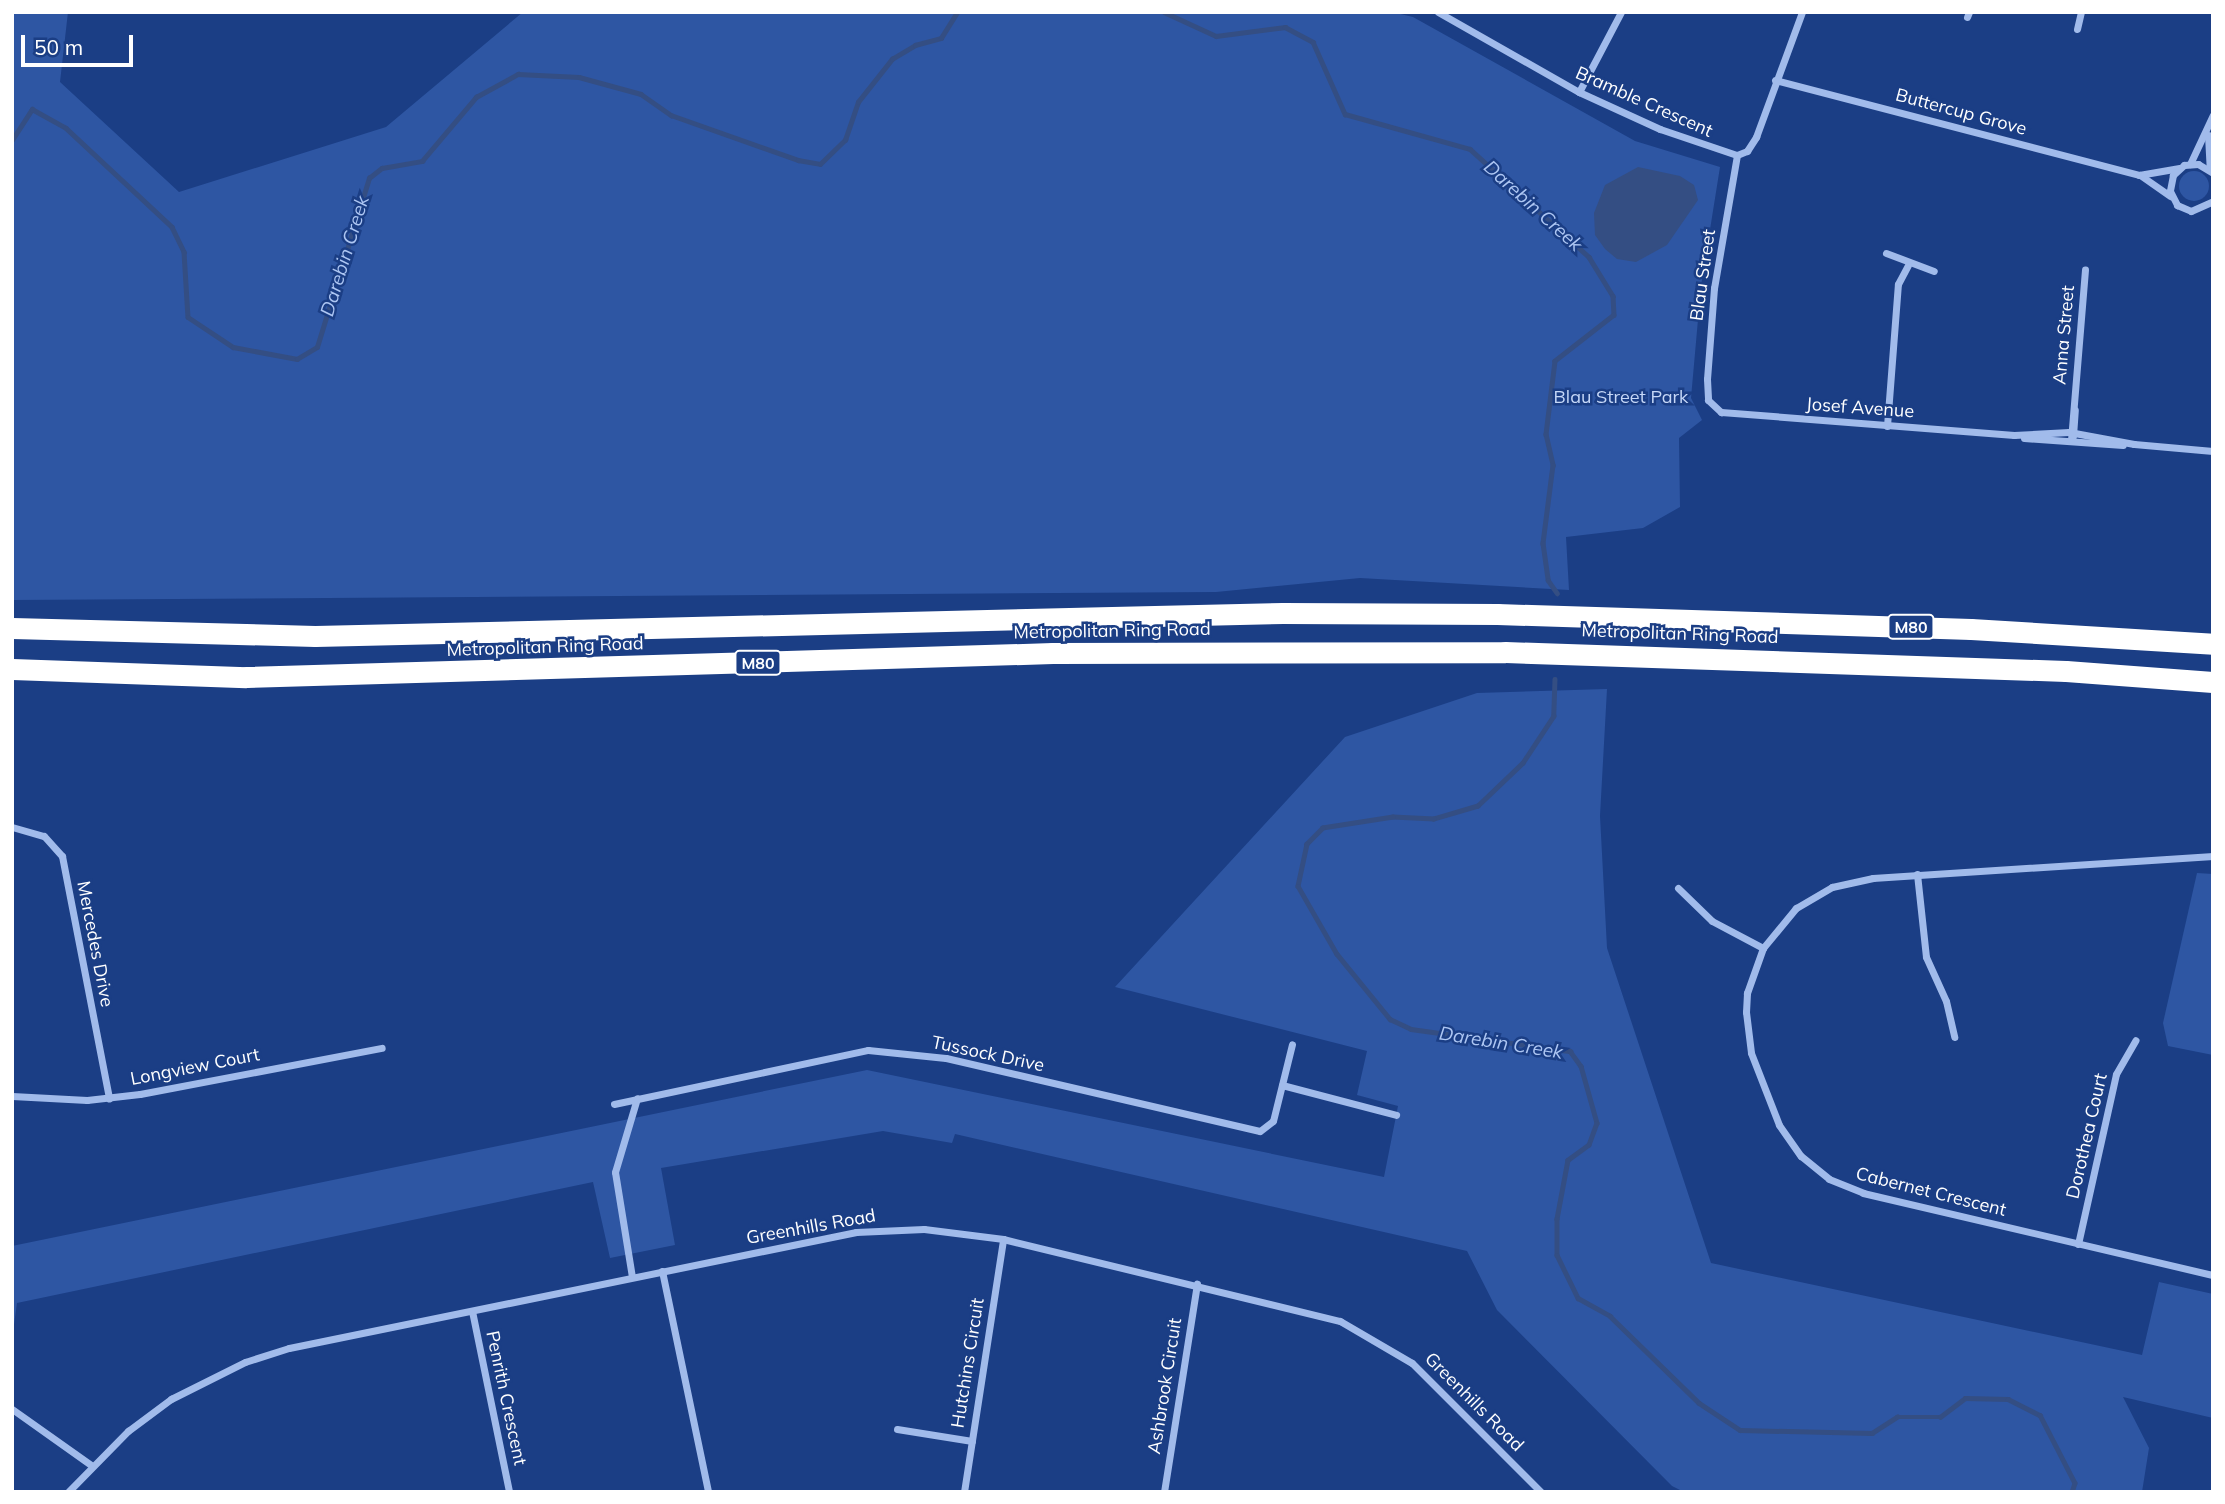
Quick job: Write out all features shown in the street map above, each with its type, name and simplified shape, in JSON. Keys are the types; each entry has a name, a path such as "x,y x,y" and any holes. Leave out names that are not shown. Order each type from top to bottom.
{"highway":[{"name":"Metropolitan Ring Road","path":"12,628 315,636 1269,613 1497,614 1971,629 2213,644"},
{"name":"Metropolitan Ring Road","path":"12,669 246,677 1053,653 1505,652 1614,653 2213,682"}],"street":[{"name":"Bramble Crescent","path":"1438,12 1498,50 1579,92 1660,129 1737,155"},
{"path":"1579,92 1621,12"},
{"path":"1737,155 1752,145 1802,12"},
{"path":"2077,29 2081,12"},
{"name":"Buttercup Grove","path":"1775,80 2139,174 2179,169 2190,164"},
{"path":"2208,135 2211,171 2190,164 2208,135 2213,115"},
{"name":"Blau Street","path":"1708,400 1714,288 1737,155"},
{"path":"2179,169 2170,182 2172,199 2191,211 2211,205"},
{"name":"Buttercup Grove","path":"2139,174 2172,199"},
{"path":"1886,253 1908,265 1934,271"},
{"path":"1887,426 1898,284 1908,265"},
{"name":"Anna Street","path":"2071,440 2085,270"},
{"name":"Josef Avenue","path":"1708,400 1721,412 1733,414 2014,435 2071,440 2102,446 2134,444"},
{"name":"Josef Avenue","path":"2014,435 2072,432 2134,444 2213,451"},
{"name":"Mercedes Drive","path":"12,827 44,836 62,856 110,1098"},
{"name":"Cabernet Crescent","path":"2213,856 1917,874 1832,887 1796,908 1763,948 1748,993 1747,1033 1768,1101 1801,1156 1829,1179 1863,1193 2213,1275"},
{"path":"1917,874 1926,957 1946,1001 1954,1037"},
{"path":"1678,888 1704,915 1763,948"},
{"name":"Dorothea Court","path":"2078,1244 2116,1074 2136,1040"},
{"name":"Tussock Drive","path":"614,1104 869,1050 946,1058 1260,1131 1273,1121 1292,1044"},
{"name":"Longview Court","path":"12,1096 110,1098 382,1048"},
{"path":"1282,1085 1396,1115"},
{"path":"632,1278 615,1172 637,1098"},
{"name":"Greenhills Road","path":"68,1492 90,1465 172,1399 245,1362 289,1348 856,1232 925,1228 1003,1239 1331,1318 1384,1343 1437,1385 1541,1492"},
{"name":"Hutchins Circuit","path":"964,1492 1003,1239"},
{"path":"663,1271 708,1492"},
{"name":"Ashbrook Circuit","path":"1164,1492 1197,1284"},
{"name":"Penrith Crescent","path":"472,1311 509,1492"},
{"path":"12,1409 90,1465"},
{"path":"897,1429 972,1441"}],"green space":[{"name":"Blau Street Park","path":"12,12 68,12 60,82 179,192 386,127 523,12 1392,12 1413,17 1635,141 1720,167 1701,286 1691,398 1702,420 1679,438 1680,507 1643,528 1566,537 1569,590 1360,578 1216,592 12,600"},
{"path":"2194,171 2200,172 2208,180 2208,192 2200,200 2194,201 2188,200 2180,192 2179,186 2180,180 2188,172"},
{"path":"1607,689 1600,816 1607,948 1711,1263 2142,1355 2159,1282 2213,1294 2213,1418 2123,1397 2149,1448 2142,1492 1684,1492 1672,1486 1497,1310 1467,1251 955,1134 952,1143 883,1131 661,1168 675,1245 610,1258 593,1182 17,1303 12,1339 12,1246 867,1070 1384,1177 1398,1106 1357,1095 1367,1051 1115,987 1345,737 1477,693"},
{"path":"2197,873 2213,874 2213,1055 2168,1046 2163,1023"}],"shaded area":[{"path":"1638,167 1680,176 1694,185 1698,200 1667,245 1636,262 1617,259 1605,249 1595,235 1594,213 1605,185"}],"waterway":[{"name":"Darebin Creek","path":"12,140 32,109 66,128 172,227 184,252 188,317 233,347 297,359 317,347 369,178 382,168 422,161 476,97 518,74 579,77 641,94 671,115 798,160 820,164 845,140 858,102 892,59 915,45 941,38 957,12"},
{"name":"Darebin Creek","path":"1164,12 1216,36 1285,27 1313,42 1345,114 1470,149 1589,257 1613,296 1614,315 1555,361 1546,434 1553,465 1543,543 1548,580 1557,593"},
{"name":"Darebin Creek","path":"1555,679 1554,716 1523,763 1478,806 1434,819 1393,817 1323,828 1307,844 1298,886 1337,954 1390,1019 1411,1029 1570,1051 1581,1066 1597,1123 1589,1145 1568,1160 1557,1219 1557,1255 1578,1298 1610,1316 1699,1403 1740,1430 1872,1433 1897,1417 1940,1417 1965,1398 2008,1399 2040,1415 2075,1483 2072,1492"}]}
